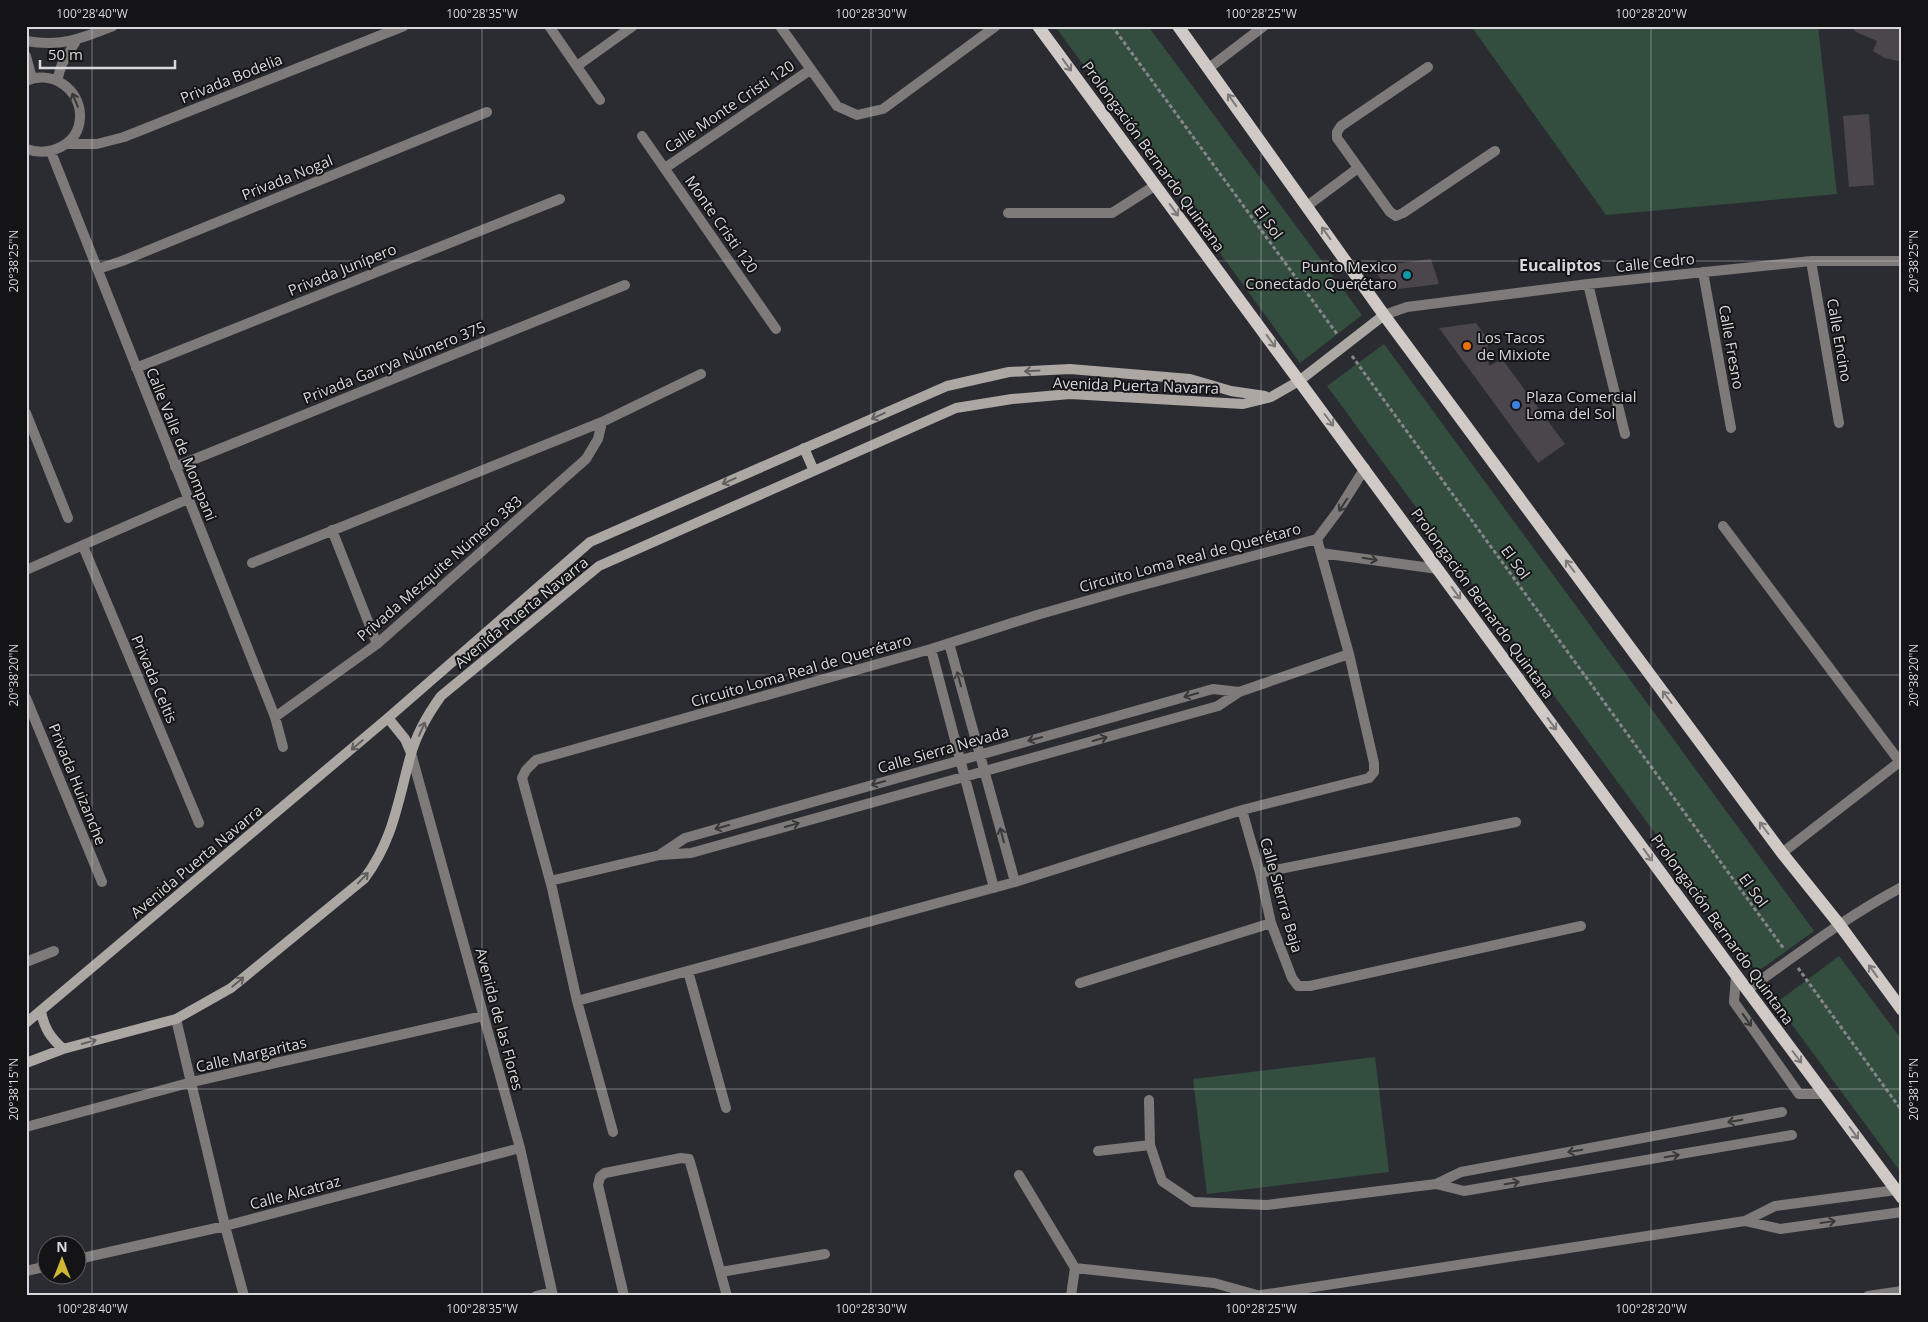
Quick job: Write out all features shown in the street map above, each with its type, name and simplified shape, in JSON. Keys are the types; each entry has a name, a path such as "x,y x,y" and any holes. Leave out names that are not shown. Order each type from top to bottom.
{"main road":[{"name":"Prolongación Bernardo Quintana","path":"1038,26 1365,468 1736,976 1899,1194"},
{"path":"1178,26 1384,316 1782,853 1839,924 1902,1010"}],"street":[{"path":"26,42 48,44 76,41 113,26"},
{"name":"Privada Bodelia","path":"66,144 97,144 124,137 404,26"},
{"path":"549,26 600,100"},
{"path":"577,66 633,26"},
{"path":"780,26 837,106 857,114 883,109 996,26"},
{"path":"1209,68 1264,26"},
{"path":"57,80 62,64 76,41"},
{"path":"26,56 29,79 45,77 57,80 70,89 78,102 80,117 76,132 66,144 51,152 36,153 26,149"},
{"path":"1428,67 1341,126 1337,132 1337,138 1390,212 1396,216 1403,213 1495,151"},
{"name":"Calle Monte Cristi 120","path":"665,168 810,70"},
{"name":"Privada Nogal","path":"98,269 122,261 487,112"},
{"name":"Monte Cristi 120","path":"642,136 776,329"},
{"name":"Calle Valle de Mompani","path":"51,152 275,717 282,747"},
{"path":"1306,206 1358,168"},
{"path":"1008,213 1112,213 1156,185"},
{"name":"Privada Junípero","path":"136,368 560,199"},
{"name":"Calle Cedro","path":"1384,316 1407,307 1588,284 1703,272 1811,262 1902,262"},
{"name":"Calle Encino","path":"1811,262 1839,423"},
{"name":"Calle Fresno","path":"1703,272 1731,428"},
{"path":"1588,284 1625,434"},
{"name":"Privada Garrya Número 375","path":"175,467 625,285"},
{"name":"Avenida Puerta Navarra","path":"26,1064 62,1049 176,1019 232,988 364,879 376,863 389,836 406,779 411,753 428,713 441,696 599,566 956,408 1012,399 1070,394 1243,404 1271,397 1300,381 1384,316"},
{"name":"Avenida Puerta Navarra","path":"26,1023 388,718 590,542 947,386 1009,372 1070,369 1190,379 1231,392 1271,397"},
{"path":"252,563 602,422 701,374"},
{"path":"26,413 68,518"},
{"name":"Privada Mezquite Número 383","path":"275,717 377,644 586,459 598,440 602,422"},
{"path":"804,448 814,471"},
{"name":"Circuito Loma Real de Querétaro","path":"613,1132 577,1001 550,881 522,778 526,770 536,760 931,649 1119,591 1318,539 1365,468"},
{"path":"26,570 188,499"},
{"path":"1723,526 1901,761 1782,853"},
{"path":"332,530 377,644"},
{"name":"Circuito Loma Real de Querétaro","path":"577,1001 994,888 1242,810 1369,778 1374,772 1374,763 1349,654 1318,539"},
{"name":"Privada Celtis","path":"83,546 200,823"},
{"path":"1321,553 1438,569"},
{"path":"949,643 1015,882"},
{"path":"931,649 994,888"},
{"name":"Calle Sierra Nevada","path":"550,881 660,855 690,853 1218,706 1239,692 1349,654"},
{"name":"Calle Sierra Nevada","path":"660,855 685,838 980,754 1213,689 1239,692"},
{"name":"Privada Huizanche","path":"26,698 102,882"},
{"path":"388,718 406,739 411,753"},
{"name":"Avenida de las Flores","path":"411,753 520,1148 552,1294"},
{"name":"Calle Sierrra Baja","path":"1242,810 1260,873 1271,923 1292,978 1298,986 1310,986 1581,926"},
{"path":"1260,873 1516,822"},
{"path":"1747,990 1839,924 1902,887"},
{"path":"1080,983 1271,923"},
{"path":"26,962 54,951"},
{"path":"688,971 726,1108"},
{"path":"1736,976 1734,1002 1799,1094 1824,1094"},
{"path":"42,1011 43,1022 47,1032 62,1049"},
{"name":"Calle Margaritas","path":"26,1127 192,1082 483,1016"},
{"path":"176,1019 225,1226 244,1296"},
{"path":"1148,1100 1150,1145 1162,1180 1193,1202 1267,1205 1413,1189 1436,1184 1461,1172 1782,1112"},
{"path":"1436,1184 1464,1191 1792,1135"},
{"path":"1098,1151 1150,1145"},
{"name":"Calle Alcatraz","path":"88,1257 225,1226 520,1148"},
{"path":"624,1296 598,1185 600,1177 605,1173 681,1158 689,1159 727,1296"},
{"path":"1461,1172 1464,1191"},
{"path":"1019,1175 1075,1268 1071,1296"},
{"path":"1075,1268 1214,1282 1256,1296 1745,1221 1775,1206 1899,1194"},
{"path":"1745,1221 1780,1229 1902,1212"},
{"path":"721,1272 825,1254"},
{"path":"1868,1296 1902,1291"},
{"path":"536,1296 552,1294"}],"path":[{"name":"El Sol","path":"1112,26 1902,1111"}],"green space":[{"path":"1055,26 1148,26 1362,315 1300,363"},
{"path":"1471,26 1818,26 1837,194 1606,215"},
{"path":"1384,344 1814,931 1757,972 1327,386"},
{"path":"1839,956 1902,1040 1902,1174 1776,1003"},
{"path":"1375,1057 1389,1172 1207,1194 1193,1079"}],"building":[{"path":"1851,26 1902,26 1902,62 1885,58 1873,51 1877,41 1856,32"},
{"path":"1869,114 1874,185 1849,187 1843,116"},
{"name":"Punto Mexico Conectado Querétaro","path":"1431,259 1439,284 1389,290 1372,267"},
{"name":"Plaza Comercial Loma del Sol","path":"1476,323 1487,338 1489,366 1502,359 1565,444 1538,463 1439,328"}],"place":[{"name":"Punto Mexico Conectado Querétaro","path":"1407,275"},
{"name":"Los Tacos de Mixiote","path":"1467,346"},
{"name":"Plaza Comercial Loma del Sol","path":"1516,405"}],"district":[{"name":"Eucaliptos","path":"1560,265"}]}
